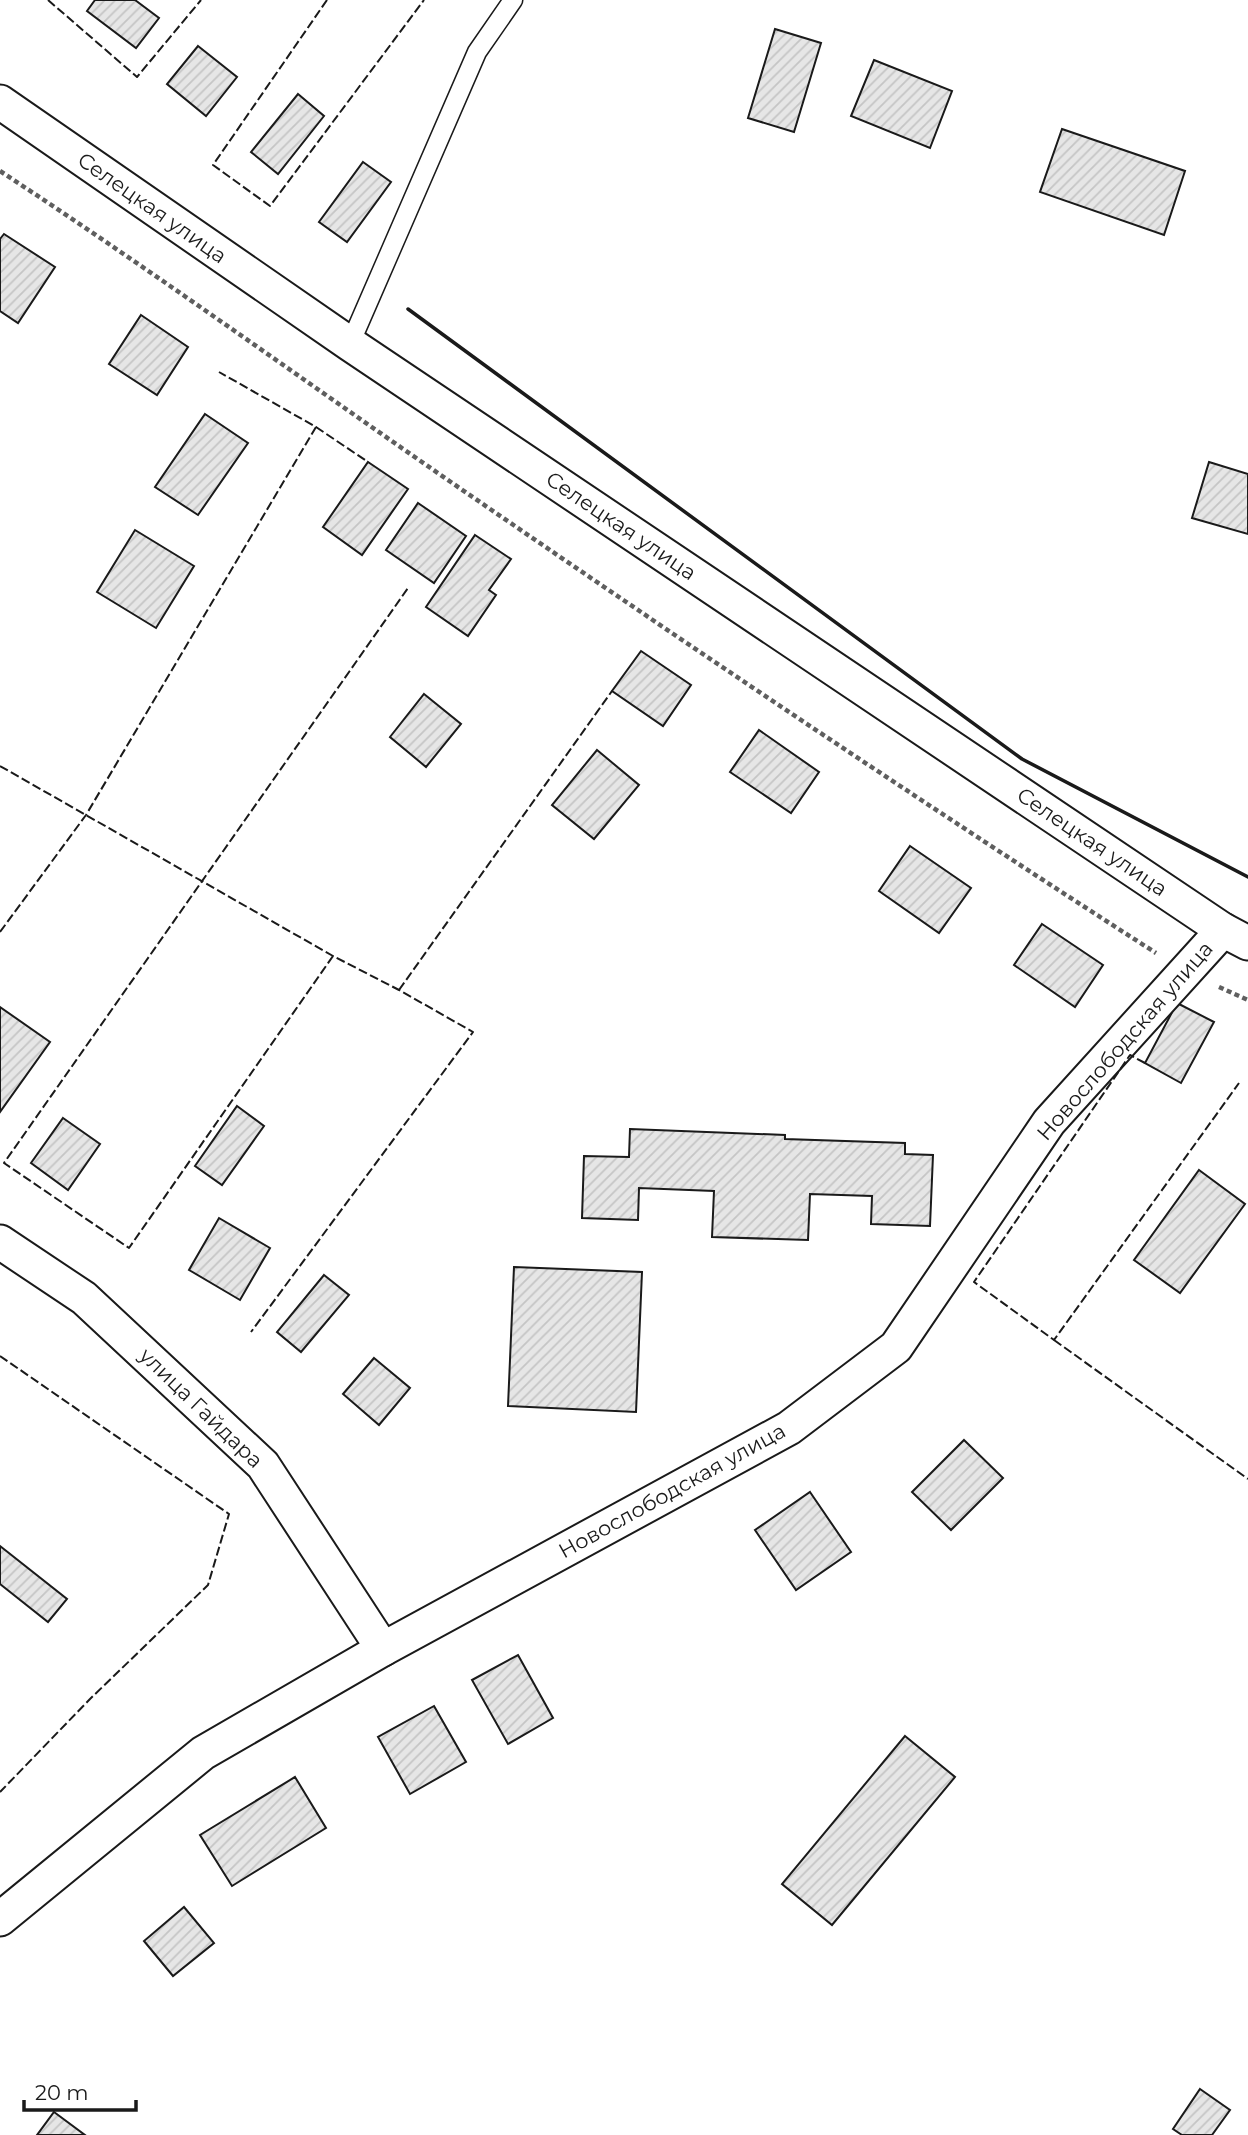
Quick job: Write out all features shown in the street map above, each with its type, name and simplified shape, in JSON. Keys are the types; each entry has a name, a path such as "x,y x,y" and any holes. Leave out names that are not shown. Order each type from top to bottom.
{"street":[{"name":"Селецкая улица","path":"0,102 350,344 1235,936"},
{"name":"Новослободская улица","path":"0,1919 203,1754 383,1649 789,1428 896,1347 1049,1122 1185,972 1235,936"},
{"name":"улица Гайдара","path":"0,1242 84,1298 263,1465 383,1649"}],"lane":[{"path":"350,344 477,52 513,0"}],"path":[{"path":"0,171 643,612 1185,972 1248,1000"}],"building":[{"path":"95,0 135,0 159,18 136,48 87,11"},
{"path":"775,29 821,43 794,132 748,118"},
{"path":"198,46 237,77 206,116 167,84"},
{"path":"874,60 952,91 930,148 851,116"},
{"path":"298,94 324,116 278,174 251,152"},
{"path":"1062,129 1185,171 1164,235 1040,192"},
{"path":"363,162 391,182 347,242 319,222"},
{"path":"4,234 55,267 18,323 0,311 0,239"},
{"path":"141,315 188,347 157,395 109,364"},
{"path":"205,414 248,443 198,515 155,487"},
{"path":"368,462 408,489 362,555 323,527"},
{"path":"1209,462 1248,474 1248,534 1192,518"},
{"path":"418,503 466,536 434,583 386,550"},
{"path":"135,530 194,566 156,628 97,592"},
{"path":"475,535 511,559 489,590 496,595 468,636 426,607"},
{"path":"641,651 691,685 663,726 612,691"},
{"path":"424,694 461,724 426,767 390,737"},
{"path":"759,730 819,772 791,813 730,772"},
{"path":"597,750 639,785 594,839 552,805"},
{"path":"910,846 971,888 939,933 879,891"},
{"path":"1042,924 1103,965 1075,1007 1014,965"},
{"path":"1177,1003 1214,1022 1181,1083 1145,1063"},
{"path":"0,1007 50,1042 0,1112"},
{"path":"237,1106 264,1126 222,1185 195,1166"},
{"path":"63,1118 100,1144 68,1190 31,1163"},
{"path":"630,1129 785,1135 785,1139 905,1143 905,1154 933,1155 930,1226 871,1224 872,1196 810,1194 808,1240 712,1237 714,1191 639,1188 638,1220 582,1218 584,1156 629,1157"},
{"path":"1199,1170 1245,1204 1180,1293 1134,1260"},
{"path":"219,1218 270,1248 240,1300 189,1270"},
{"path":"514,1267 642,1272 636,1412 508,1406"},
{"path":"324,1275 349,1295 301,1352 277,1332"},
{"path":"374,1358 410,1388 379,1425 343,1394"},
{"path":"964,1440 1003,1478 951,1530 912,1492"},
{"path":"810,1492 851,1552 796,1590 755,1530"},
{"path":"0,1546 67,1599 48,1622 0,1584"},
{"path":"518,1655 553,1718 508,1744 472,1680"},
{"path":"434,1706 466,1762 410,1794 378,1737"},
{"path":"905,1736 955,1777 832,1925 782,1884"},
{"path":"295,1777 326,1828 232,1886 200,1835"},
{"path":"184,1907 214,1943 173,1976 144,1941"},
{"path":"1200,2089 1230,2110 1212,2135 1182,2135 1173,2129"},
{"path":"54,2112 85,2135 37,2135"}],"fence":[{"path":"48,0 137,77 201,0"},
{"path":"327,0 213,165 270,206 424,0"},
{"path":"0,932 86,815 316,427 219,372"},
{"path":"316,427 368,462"},
{"path":"333,956 129,1248 4,1163 408,588"},
{"path":"399,990 612,691"},
{"path":"0,766 333,956 473,1032 251,1332"},
{"path":"1145,1063 1130,1055 974,1282 1054,1340 1239,1083"},
{"path":"1054,1340 1248,1479"},
{"path":"0,1356 229,1514 208,1585 90,1699 0,1792"}],"wall":[{"path":"408,309 1022,759 1248,877"}]}
